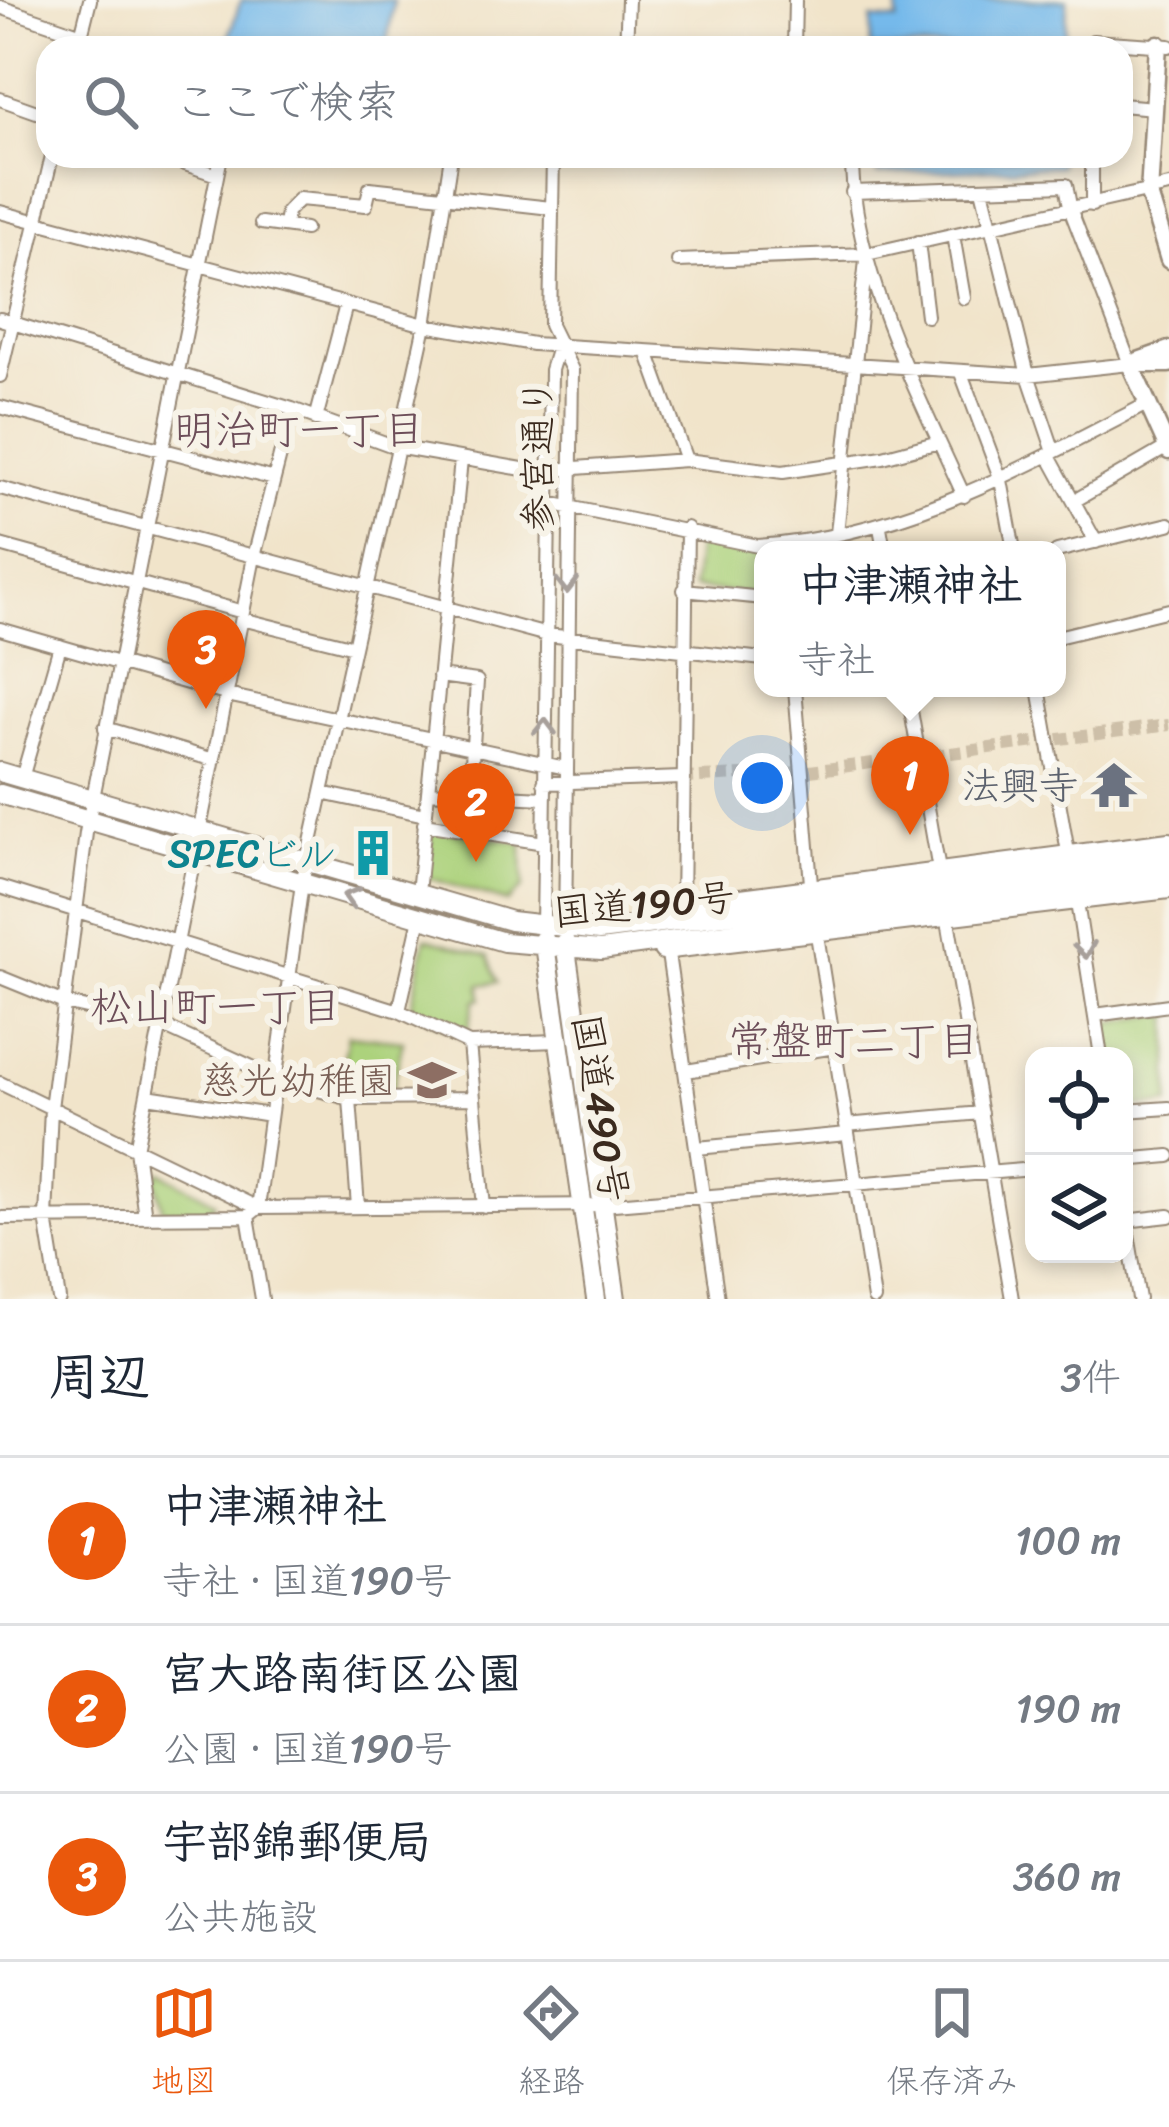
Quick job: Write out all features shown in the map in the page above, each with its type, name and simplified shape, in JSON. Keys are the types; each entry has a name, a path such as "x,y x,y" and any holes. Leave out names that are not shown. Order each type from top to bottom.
{"highway":[{"name":"国道190号","path":"0,772 543,927"},
{"name":"国道190号","path":"0,794 420,918 558,944 1073,878 1169,873"},
{"path":"675,931 1073,878 1169,842"},
{"name":"国道190号","path":"1073,878 1169,858"},
{"path":"1073,878 1169,889"},
{"name":"国道490号","path":"543,927 558,944 592,1206 596,1299"},
{"name":"国道490号","path":"558,944 558,1041 616,1299"}],"main road":[{"path":"1163,45 1149,194 1169,260"},
{"path":"1130,364 1169,350"},
{"path":"1130,364 1169,364"},
{"path":"1130,364 1168,447"}],"street":[{"path":"81,36 90,0"},
{"path":"626,36 628,0"},
{"path":"794,36 795,0"},
{"path":"0,7 66,36"},
{"path":"1133,43 1163,45"},
{"path":"0,100 36,112"},
{"path":"1133,106 1154,108"},
{"path":"0,376 7,321 40,224 50,168"},
{"path":"197,168 217,175"},
{"path":"59,1299 46,1218 51,1108 88,820 218,168"},
{"path":"262,1299 253,1212 302,883 425,326 450,168"},
{"path":"553,168 550,325 558,347"},
{"path":"852,168 852,192 867,254 908,370 964,496"},
{"path":"1092,168 1092,205"},
{"path":"0,212 425,326 558,347 1028,375 1130,364 1071,212 1066,185 852,192"},
{"path":"678,261 867,254 1071,212 1169,186"},
{"path":"285,226 287,212 299,199 366,205 370,188 551,208"},
{"path":"982,189 988,227 1052,455 1096,542"},
{"path":"261,223 305,229"},
{"path":"953,235 964,298"},
{"path":"919,242 927,316"},
{"path":"837,533 867,254"},
{"path":"316,419 346,305"},
{"path":"7,321 292,409 396,447 460,460 549,470 686,460 783,472 939,442"},
{"name":"参宮通り","path":"543,927 550,370 558,347"},
{"name":"参宮通り","path":"558,347 572,370 566,784 558,944"},
{"path":"648,354 686,460"},
{"path":"961,373 1001,480 1012,541"},
{"path":"807,541 880,526 964,496 1147,404"},
{"path":"0,406 274,479"},
{"path":"145,1217 136,1150 254,557 292,409"},
{"path":"1074,501 1168,447"},
{"path":"418,893 460,460"},
{"path":"0,488 547,635 754,658"},
{"path":"548,502 754,545"},
{"path":"1066,549 1169,524"},
{"path":"880,526 882,541"},
{"path":"687,528 675,931 686,1071 718,1299"},
{"path":"0,545 354,647"},
{"path":"684,590 754,597"},
{"path":"1066,635 1169,610"},
{"path":"0,628 227,694 566,768"},
{"path":"22,778 60,646"},
{"path":"439,676 477,681 470,794"},
{"path":"796,697 814,911 874,1299"},
{"path":"909,697 1012,1299"},
{"path":"1041,697 1100,1047"},
{"path":"105,728 214,760"},
{"path":"428,792 544,790 566,784 682,778"},
{"path":"322,794 544,843"},
{"path":"0,887 75,914 400,1010 469,1044 558,1041"},
{"path":"400,1010 420,918"},
{"path":"0,977 64,1003 161,1025 276,1078 350,1100 472,1098"},
{"path":"1095,1015 1169,1005"},
{"path":"469,1044 484,1207"},
{"path":"686,1071 835,1047"},
{"path":"0,1083 253,1212"},
{"path":"147,1096 271,1115"},
{"path":"350,1100 358,1208"},
{"path":"1133,1110 1169,1108"},
{"path":"697,1148 981,1113"},
{"path":"1133,1159 1169,1156"},
{"path":"0,1218 592,1206 1025,1169"},
{"path":"1133,1220 1169,1216"},
{"path":"1133,1263 1139,1299"}],"green space":[{"path":"698,538 754,552 754,595 693,588"},
{"path":"437,828 522,843 523,887 507,902 426,877 432,832"},
{"path":"426,938 488,956 498,982 480,985 481,999 475,1001 466,1038 411,1009"},
{"path":"1169,1013 1169,1104 1133,1106 1133,1047 1108,1047 1105,1024"},
{"path":"348,1035 403,1041 391,1093 339,1089"},
{"path":"160,1172 215,1202 210,1211 163,1211 155,1178"}],"water":[{"path":"241,0 394,0 388,36 229,36"},
{"path":"898,0 1067,0 1066,36 871,36 872,19 897,21"},
{"path":"877,168 1014,168 877,174"}],"tunnel":[{"path":"682,778 802,772 1169,725"}],"place":[{"name":"宇部錦郵便局","path":"206,709"},
{"name":"法興寺","path":"1114,785"},
{"name":"中津瀬神社","path":"910,835"},
{"name":"SPECビル","path":"373,853"},
{"name":"宮大路南街区公園","path":"476,862"},
{"name":"慈光幼稚園","path":"432,1080"}],"district":[{"name":"明治町一丁目","path":"299,430"},
{"name":"松山町一丁目","path":"216,1007"},
{"name":"常盤町二丁目","path":"854,1041"}]}
